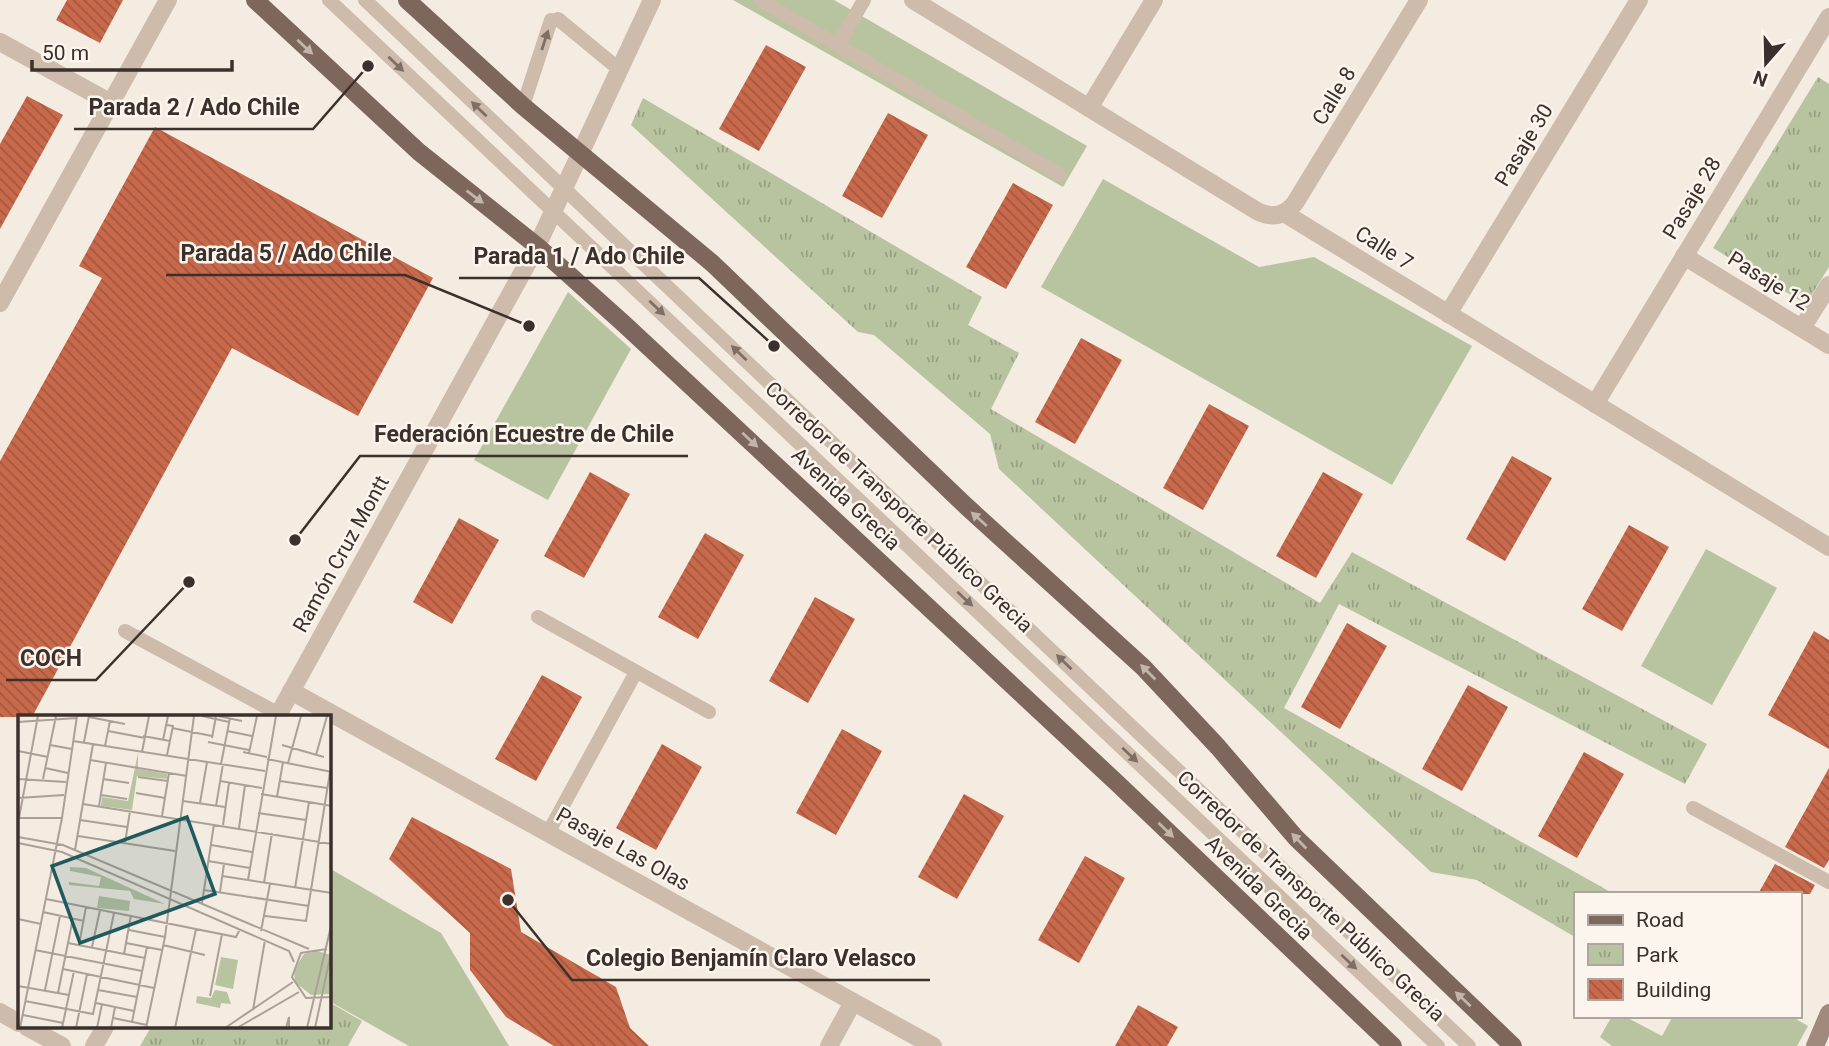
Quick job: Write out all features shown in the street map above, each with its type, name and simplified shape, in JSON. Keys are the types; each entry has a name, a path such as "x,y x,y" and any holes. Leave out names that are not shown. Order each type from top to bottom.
{"main road":[{"name":"Avenida Grecia","path":"255,0 419,152 537,246 827,511 1393,1046"},
{"path":"407,0 523,106 712,263 966,506 1143,667 1218,747 1296,838 1513,1046"},
{"path":"1815,1046 1829,1013"}],"street":[{"path":"0,303 168,0"},
{"name":"Ramón Cruz Montt","path":"279,715 537,246 652,0"},
{"name":"Calle 7","path":"914,0 1257,211 1270,216 1284,213 1829,547"},
{"path":"1089,108 1154,0"},
{"name":"Calle 8","path":"1284,213 1295,203 1419,0"},
{"name":"Pasaje 30","path":"1448,314 1639,0"},
{"name":"Pasaje 28","path":"1595,404 1829,17"},
{"path":"0,41 111,103"},
{"name":"Pasaje 12","path":"1684,256 1829,345"},
{"path":"1802,328 1829,285"},
{"name":"Pasaje Las Olas","path":"292,691 933,1046"},
{"path":"829,1046 853,1002"},
{"path":"0,1012 18,1022"},
{"path":"28,1028 62,1046"},
{"path":"94,1046 104,1028"}],"lane":[{"name":"Corredor de Transporte Público Grecia","path":"329,0 1438,1046"},
{"name":"Corredor de Transporte Público Grecia","path":"365,0 1469,1046"},
{"path":"760,0 1060,175"},
{"path":"838,45 863,0"},
{"path":"523,106 555,19 620,71"},
{"path":"538,617 709,712"},
{"path":"125,631 276,715"},
{"path":"548,833 636,671"},
{"path":"1693,808 1829,882"}],"green space":[{"path":"733,0 834,0 1087,146 1063,187"},
{"path":"1818,77 1829,84 1829,267 1806,304 1713,248"},
{"path":"643,98 982,297 968,325 1019,353 991,409 1320,603 1352,552 1707,744 1685,784 1339,604 1284,708 1610,892 1574,892 1574,936 1477,880 1431,872 999,469 990,434 874,335 858,332 631,125"},
{"path":"1103,179 1259,267 1314,257 1472,346 1392,485 1041,287"},
{"path":"568,292 631,349 548,500 474,460"},
{"path":"1706,549 1777,588 1712,705 1641,666"},
{"path":"331,869 441,933 509,1046 409,1046 331,1002"},
{"path":"331,1003 362,1021 348,1046 140,1046 150,1028 331,1028"},
{"path":"1611,1018 1628,1018 1662,1036 1672,1018 1794,1018 1808,1026 1797,1046 1612,1046 1600,1037"}],"building":[{"path":"67,0 123,0 100,43 56,20"},
{"path":"766,45 806,67 759,151 719,129"},
{"path":"27,96 63,115 0,229 0,144"},
{"path":"888,113 928,135 882,218 842,196"},
{"path":"155,127 433,278 358,416 232,348 33,715 0,717 0,461 102,278 79,266"},
{"path":"1013,183 1053,205 1006,289 966,267"},
{"path":"1081,338 1122,360 1075,444 1035,422"},
{"path":"1209,404 1249,426 1203,510 1163,488"},
{"path":"1512,456 1552,478 1505,561 1466,539"},
{"path":"590,472 630,494 584,578 544,556"},
{"path":"1323,472 1363,494 1316,578 1276,556"},
{"path":"459,518 499,540 452,624 413,602"},
{"path":"1629,525 1669,547 1622,631 1582,609"},
{"path":"705,533 744,555 698,639 658,617"},
{"path":"815,597 855,619 808,703 769,681"},
{"path":"1347,623 1387,646 1340,729 1301,707"},
{"path":"1814,631 1829,640 1829,749 1768,715"},
{"path":"542,675 582,697 536,781 495,759"},
{"path":"1468,685 1508,707 1462,791 1422,769"},
{"path":"842,729 882,751 836,835 796,813"},
{"path":"662,744 702,767 656,850 616,828"},
{"path":"1584,752 1624,774 1577,858 1538,836"},
{"path":"1829,768 1829,860 1824,868 1785,847"},
{"path":"964,794 1004,816 957,899 918,877"},
{"path":"412,817 511,869 521,932 616,987 630,1028 649,1046 554,1046 506,1017 470,970 470,933 389,859"},
{"path":"1085,856 1125,878 1079,963 1038,940"},
{"path":"1775,864 1815,885 1810,894 1759,892"},
{"path":"1138,1005 1178,1027 1167,1046 1115,1046"}],"place":[{"name":"Parada 2 / Ado Chile","path":"368,66"},
{"name":"Parada 5 / Ado Chile","path":"529,326"},
{"name":"Parada 1 / Ado Chile","path":"774,346"},
{"name":"Federación Ecuestre de Chile","path":"295,540"},
{"name":"COCH","path":"189,582"},
{"name":"Colegio Benjamín Claro Velasco","path":"508,900"}]}
